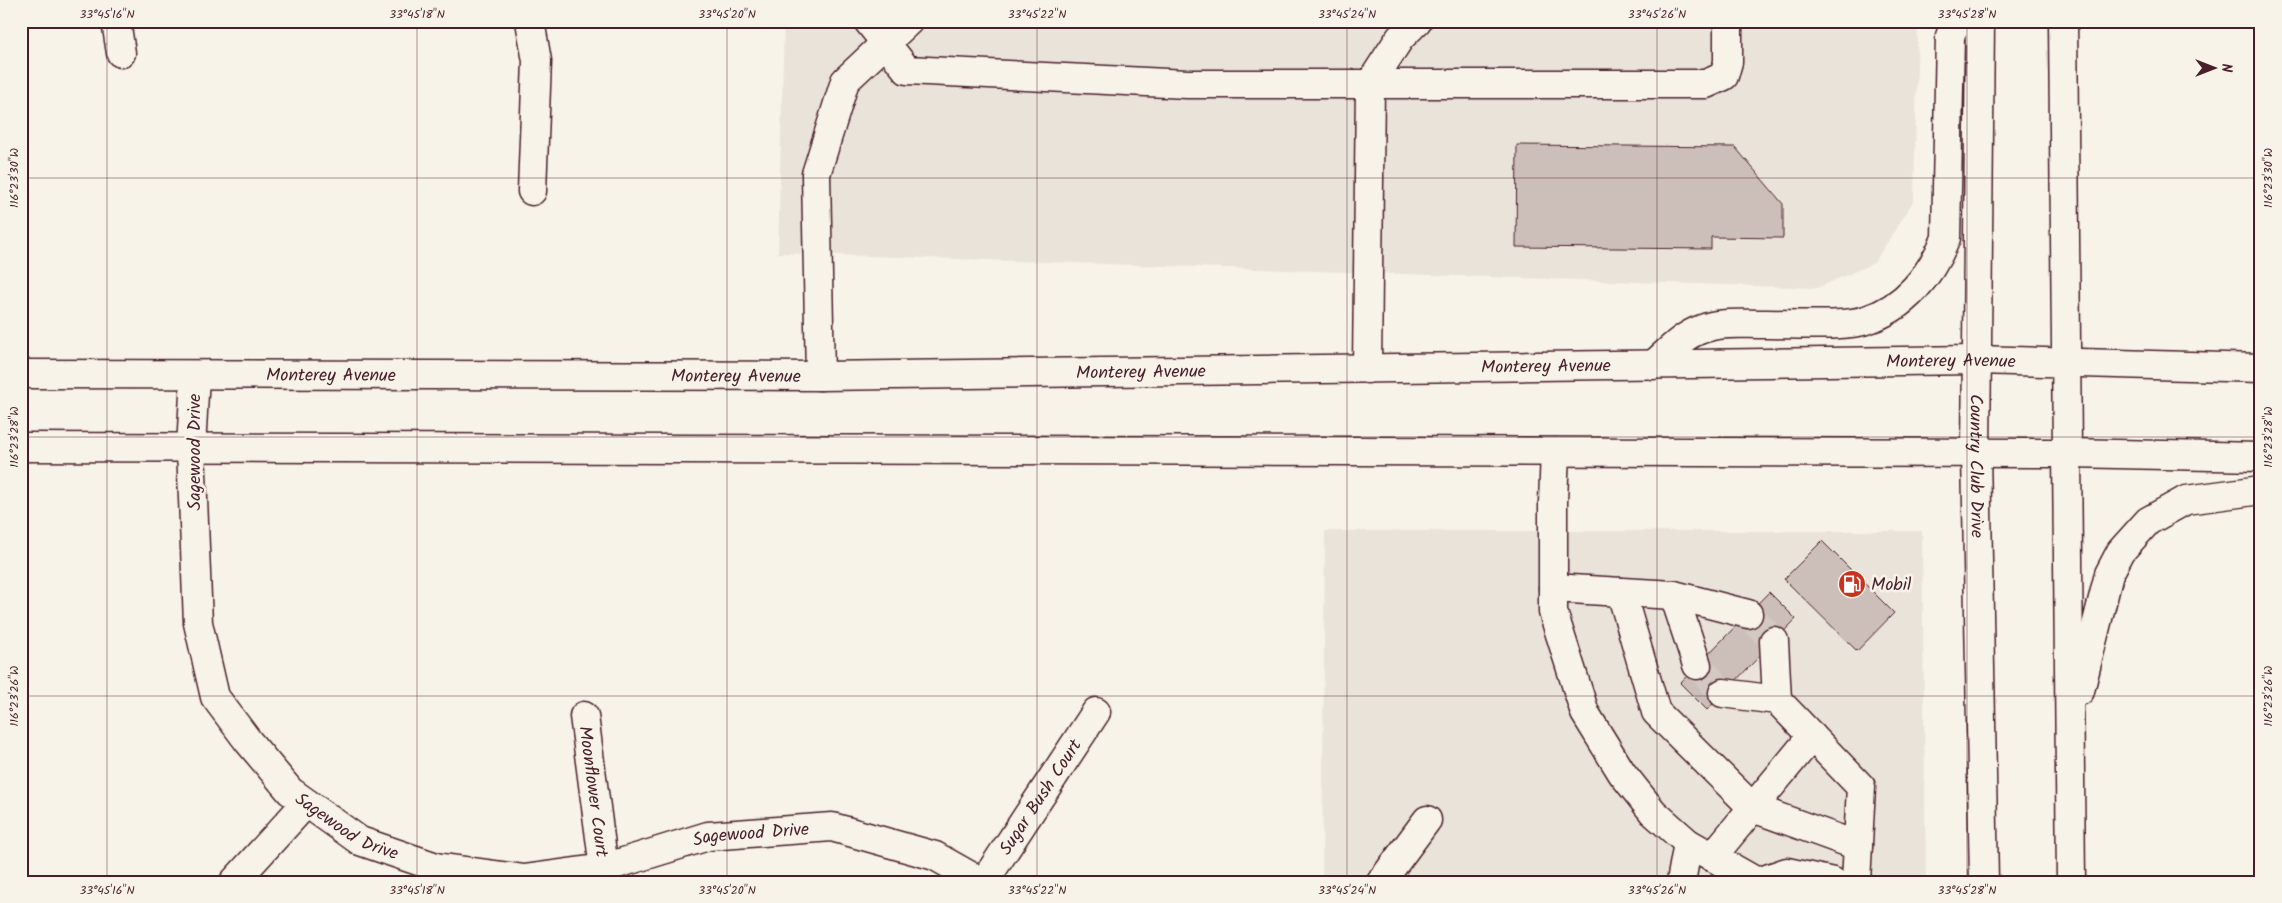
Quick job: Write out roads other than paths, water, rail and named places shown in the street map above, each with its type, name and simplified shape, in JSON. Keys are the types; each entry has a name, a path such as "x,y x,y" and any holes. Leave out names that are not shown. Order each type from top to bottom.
{"main road":[{"path":"116,21 121,53"},
{"path":"530,21 537,61 532,191"},
{"path":"868,21 907,70 1187,84 1706,84 1724,76 1728,62 1728,21"},
{"path":"820,376 816,174 845,81 909,21"},
{"path":"1367,369 1370,84 1400,38 1417,21"},
{"path":"1653,365 1687,336 1702,328 1722,324 1865,321 1909,296 1937,259 1946,238 1950,36 1957,21"},
{"name":"Country Club Drive","path":"1980,21 1976,453 1984,882"},
{"path":"2063,21 2072,882"},
{"name":"Monterey Avenue","path":"21,374 195,376 820,376 1976,360 2261,368"},
{"name":"Sagewood Drive","path":"195,376 191,448 198,623 215,697 248,741 290,791 360,841 436,867 524,879 604,868 708,836 832,827 935,856 982,882"},
{"path":"21,448 2068,453 2261,457"},
{"path":"1555,452 1553,612 1585,713 1622,773 1648,807 1688,843 1758,882 1787,872 1833,882"},
{"path":"2070,729 2109,574 2121,551 2148,521 2186,500 2261,490"},
{"path":"1553,588 1674,595 1748,614"},
{"path":"1622,592 1656,712 1753,808 1858,846"},
{"path":"1674,595 1697,665"},
{"path":"1774,641 1777,700"},
{"path":"1723,693 1777,700 1861,787 1856,882"},
{"name":"Sugar Bush Court","path":"982,882 1096,712"},
{"name":"Moonflower Court","path":"584,716 604,868"},
{"path":"1712,857 1812,736"},
{"path":"234,882 306,803"},
{"path":"1381,882 1427,820"},
{"path":"1681,882 1688,843"}],"tunnel":[{"path":"1748,614 1774,641"},
{"path":"1697,665 1723,693"}],"place":[{"name":"Mobil","path":"1852,584"}]}
